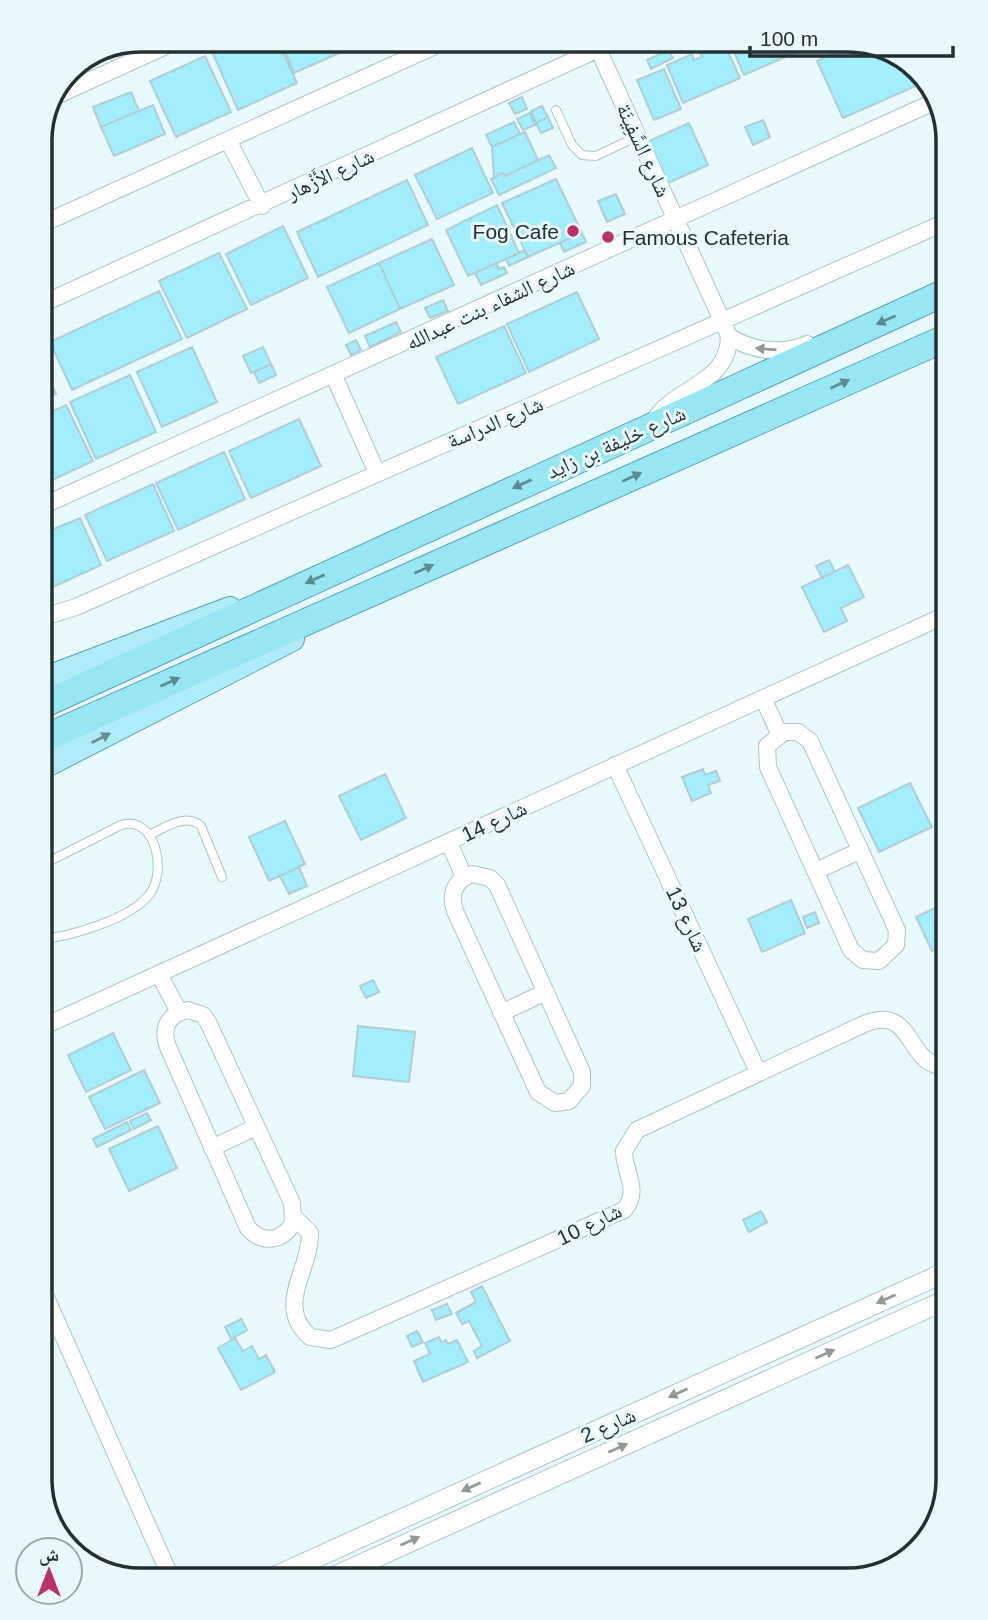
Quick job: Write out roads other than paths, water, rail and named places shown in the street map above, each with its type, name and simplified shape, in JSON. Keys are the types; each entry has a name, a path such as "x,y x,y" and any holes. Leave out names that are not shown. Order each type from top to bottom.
{"highway":[{"name":"شارع خليفة بن زايد","path":"53,700 936,297"},
{"name":"شارع خليفة بن زايد","path":"53,734 936,342"}],"main road":[{"name":"شارع خليفة بن زايد","path":"53,676 185,624 285,593"},
{"name":"شارع خليفة بن زايد","path":"53,762 223,677 362,597"}],"street":[{"path":"69,90 153,52"},
{"path":"53,219 229,142 421,52"},
{"name":"شارع الأَزْهار","path":"53,299 262,206 580,53"},
{"name":"شارع السَّفِينَة","path":"600,53 727,329"},
{"name":"شارع الشفاء بنت عبدالله","path":"53,501 927,105"},
{"path":"229,142 262,206"},
{"name":"شارع الدراسة","path":"53,614 76,607 377,473 727,329 936,227"},
{"path":"727,329 748,346 775,350 797,348 833,333 850,336"},
{"path":"652,425 666,406 698,386 719,368 728,351 727,329"},
{"path":"334,376 377,473"},
{"name":"شارع 14","path":"52,1022 936,619"},
{"path":"763,698 779,733"},
{"path":"799,732 810,741 859,851 897,930 896,945 886,957 871,961 851,950 766,760 767,746 779,733 799,732"},
{"name":"شارع 13","path":"615,765 758,1072"},
{"path":"449,842 464,877"},
{"path":"816,871 859,851"},
{"path":"482,874 497,885 545,992 582,1072 582,1086 569,1101 549,1101 538,1093 452,902 456,884 464,877 482,874"},
{"path":"159,974 179,1012"},
{"path":"501,1013 545,992"},
{"path":"196,1011 208,1022 257,1127 292,1203 294,1217 289,1229 278,1238 265,1239 252,1233 212,1149 165,1038 167,1023 179,1012 196,1011"},
{"name":"شارع 10","path":"294,1217 310,1233 310,1245 295,1286 294,1311 310,1336 331,1340 624,1210 632,1198 624,1159 631,1136 644,1126 870,1021 883,1019 901,1026 924,1060 936,1066"},
{"path":"212,1149 257,1127"},
{"name":"شارع 2","path":"296,1567 936,1276"},
{"name":"شارع 2","path":"355,1567 936,1304"},
{"path":"52,1311 166,1567"}],"lane":[{"path":"556,110 572,145 582,155 596,156 638,136"},
{"path":"149,835 182,820 195,821 201,826 222,877"},
{"path":"52,860 121,825 136,824 149,835 158,866 158,877 141,903 99,924 75,933 52,937"}],"place":[{"name":"Fog Cafe","path":"573,231"},
{"name":"Famous Cafeteria","path":"608,237"}]}
